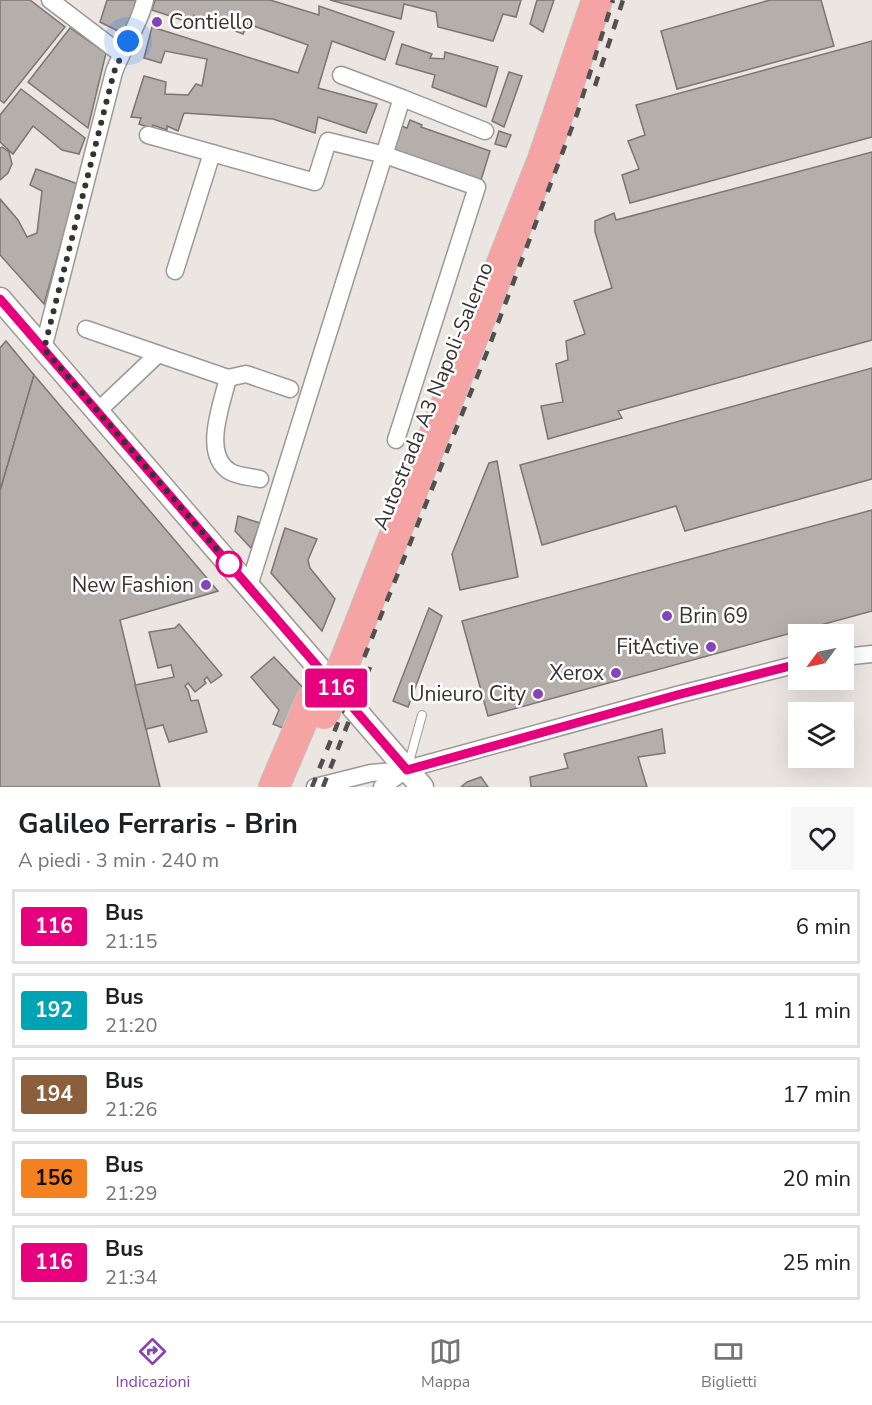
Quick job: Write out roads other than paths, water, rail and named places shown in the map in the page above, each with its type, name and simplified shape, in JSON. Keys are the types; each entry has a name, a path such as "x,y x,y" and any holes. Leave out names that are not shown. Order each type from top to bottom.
{"highway":[{"name":"Autostrada A3 Napoli-Salerno","path":"341,650 528,155 580,0"},
{"name":"Autostrada A3 Napoli-Salerno","path":"293,781 317,707 543,159 597,0"}],"main road":[{"path":"0,299 422,787"}],"street":[{"path":"50,0 121,54"},
{"path":"44,349 114,72 142,14 145,0"},
{"path":"341,75 485,131"},
{"path":"249,586 402,98"},
{"path":"147,135 315,182 328,141 385,155 477,187 396,440"},
{"path":"175,271 212,153"},
{"path":"86,329 228,378 246,374 290,389"},
{"path":"98,411 158,354"},
{"path":"228,378 214,436 217,458 229,472 260,479"},
{"path":"854,656 872,654"},
{"path":"293,781 407,770 788,667"},
{"path":"382,787 407,770"}],"lane":[{"path":"407,770 422,715"}],"railway":[{"path":"312,787 487,352 577,114 613,0"},
{"path":"595,86 623,0"},
{"path":"323,787 370,667"}],"place":[{"name":"Contiello","path":"157,22"},
{"name":"New Fashion","path":"206,585"},
{"name":"Brin 69","path":"667,616"},
{"name":"FitActive","path":"711,647"},
{"name":"Xerox","path":"616,673"},
{"name":"Unieuro City","path":"538,694"}]}
